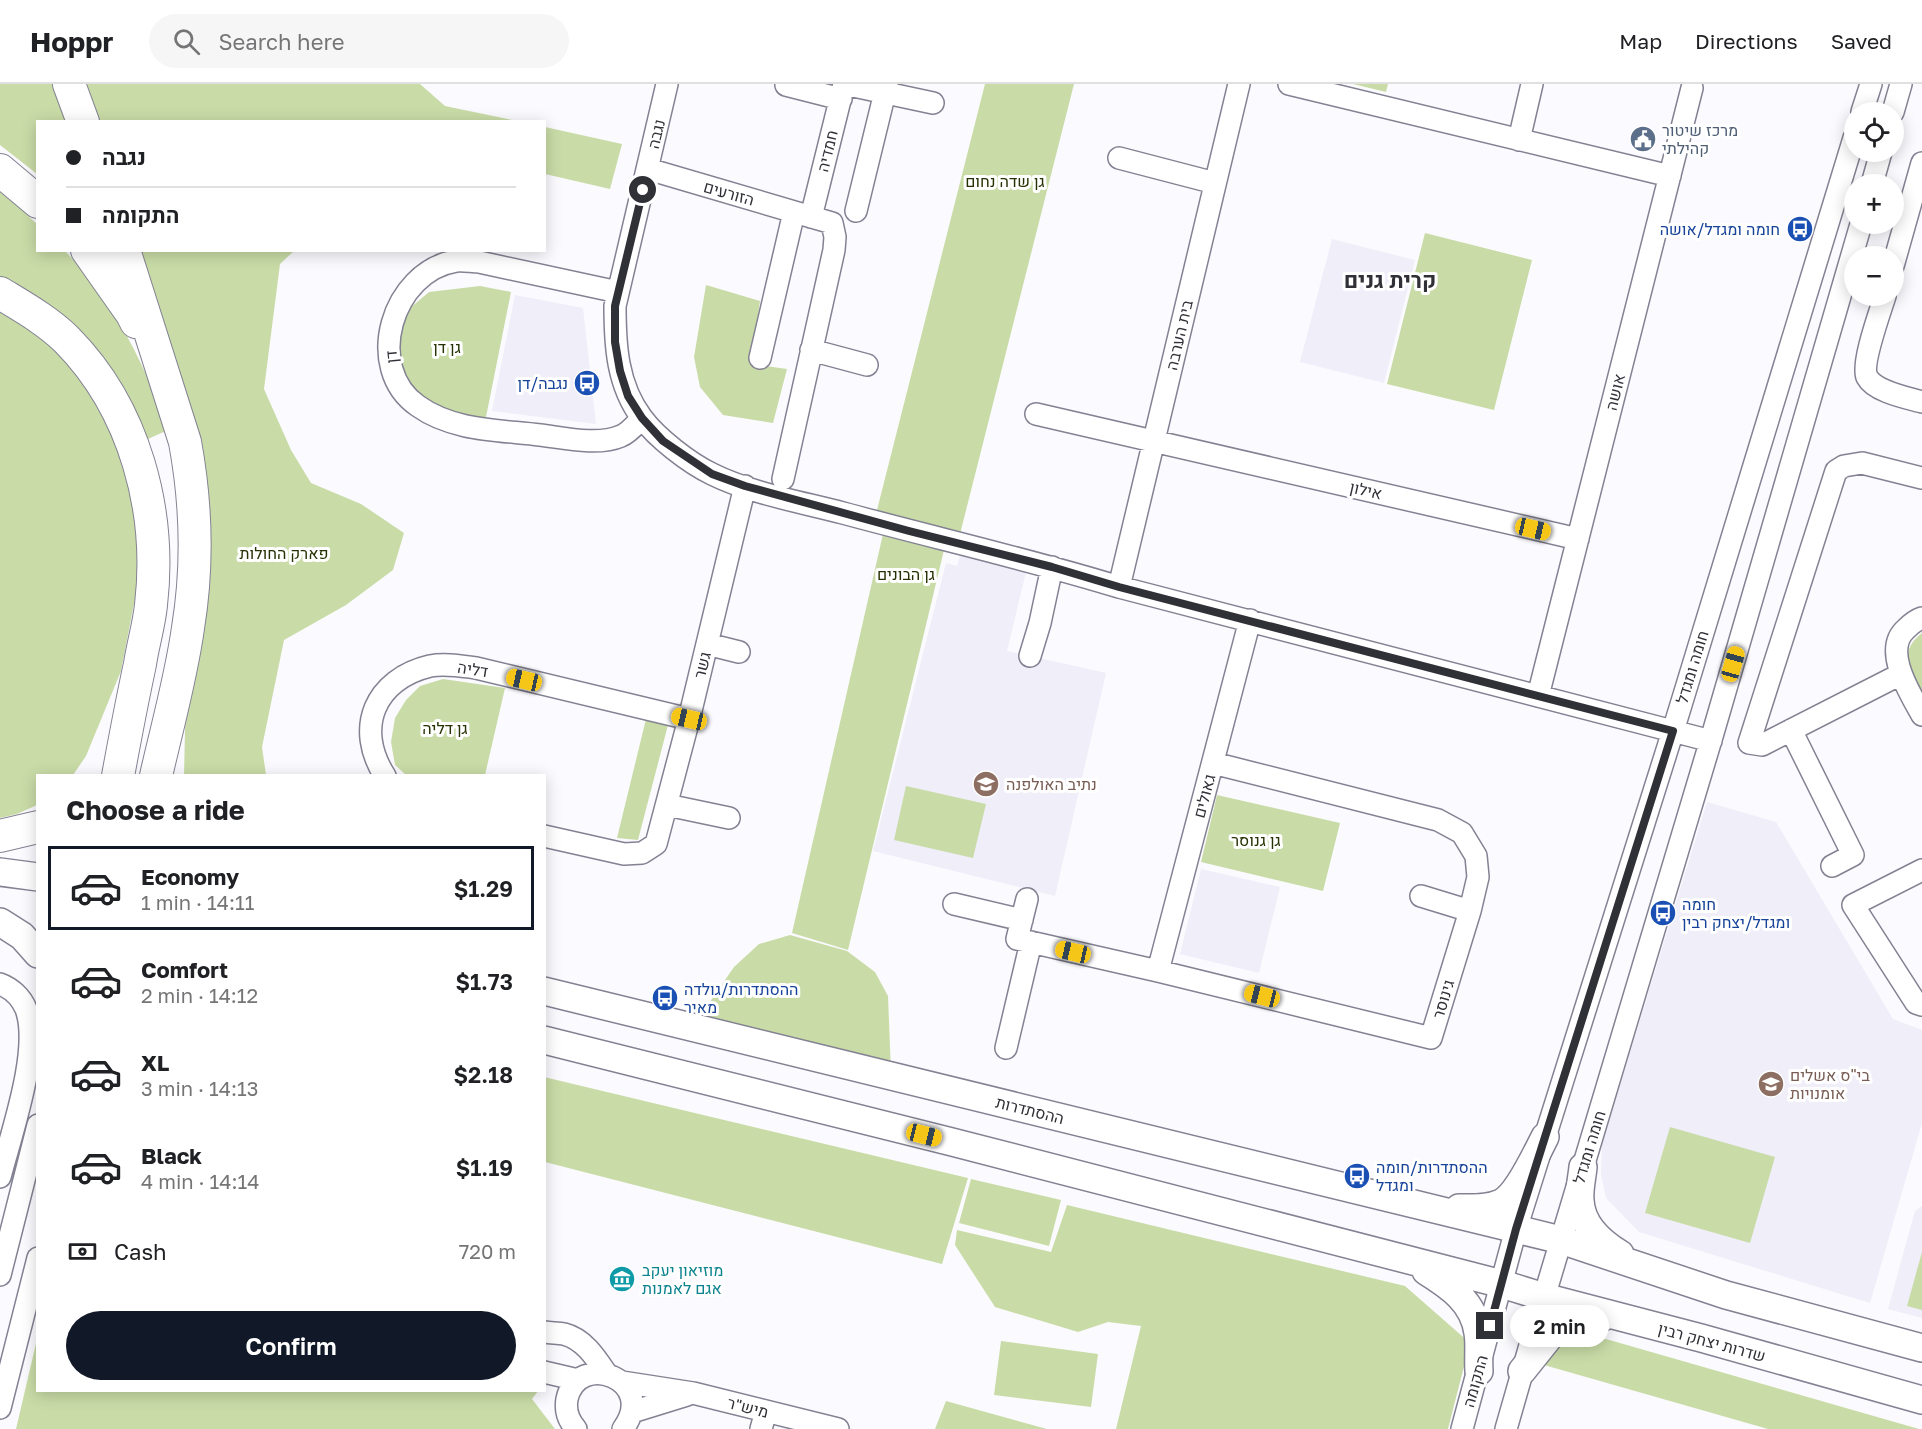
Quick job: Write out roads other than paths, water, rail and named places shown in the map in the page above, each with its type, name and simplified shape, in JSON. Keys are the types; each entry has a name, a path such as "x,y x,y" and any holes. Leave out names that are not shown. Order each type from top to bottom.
{"highway":[{"path":"69,84 82,120"},
{"path":"0,170 36,200"},
{"path":"88,252 132,314 170,394"},
{"path":"125,252 185,442 190,471 194,531 189,627 156,774"},
{"path":"0,293 42,320 66,339 102,382 118,409 129,436 148,498 152,528 151,605 118,774"},
{"path":"98,774 137,680"},
{"path":"171,774 175,691"},
{"path":"0,836 36,827"}],"main road":[{"path":"0,872 36,877"},
{"path":"0,917 36,924"},
{"path":"0,922 22,936 36,952"},
{"name":"ההסתדרות","path":"546,991 1516,1229"},
{"path":"546,1040 952,1142 1502,1284"},
{"path":"1416,1204 1486,1208 1503,1202 1519,1184 1545,1137"},
{"path":"1583,1167 1580,1199 1582,1214 1591,1230 1601,1243 1642,1267"},
{"path":"1516,1229 1561,1240 1726,1295 1922,1348"},
{"path":"1410,1260 1444,1282 1462,1297 1468,1306 1478,1332 1479,1371"},
{"name":"שדרות יצחק רבין","path":"1502,1284 1544,1298 1922,1400"},
{"path":"1522,1371 1554,1331 1570,1321 1616,1316"}],"street":[{"name":"נגבה","path":"668,84 615,306 615,333 620,371 628,396 642,418 663,441 712,474 745,486 909,531 1711,741"},
{"name":"בית הערבה","path":"1119,587 1239,84"},
{"path":"1289,84 1670,176"},
{"path":"1518,140 1532,84"},
{"path":"1865,102 1870,84"},
{"path":"1896,102 1901,84"},
{"path":"786,86 843,89 886,88 933,103"},
{"path":"856,212 886,88"},
{"name":"אושה","path":"1538,696 1692,88"},
{"name":"חמדיה","path":"760,358 802,215 843,89"},
{"path":"1119,158 1215,183"},
{"name":"חומה ומגדל","path":"1516,1229 1673,731 1847,162"},
{"path":"1899,246 1922,163"},
{"name":"הזורעים","path":"648,169 832,223 835,237 811,350"},
{"name":"חומה ומגדל","path":"1561,1240 1711,741 1858,234"},
{"name":"דן","path":"618,292 479,262 456,261 427,273 407,291 392,321 390,364 396,382 416,405 433,416 458,425 596,441 622,436 642,418"},
{"path":"1882,306 1865,364 1868,378 1876,386 1888,392 1922,402"},
{"path":"783,479 811,350 867,365"},
{"name":"אילון","path":"1036,414 1578,539"},
{"path":"1900,674 1762,745 1749,743 1836,471 1844,466 1862,463 1922,477"},
{"name":"גשר","path":"546,836 624,854 642,853 656,844 689,719 745,486"},
{"path":"1030,657 1052,567"},
{"path":"1922,618 1903,631 1896,648 1900,674 1922,715"},
{"name":"גאולים","path":"1158,971 1251,620"},
{"path":"707,644 739,652"},
{"name":"דליה","path":"384,774 372,747 369,731 372,714 381,697 392,684 431,666 452,665 476,668 689,719"},
{"path":"1791,730 1852,855 1832,866"},
{"name":"גינוסר","path":"1031,942 1431,1038 1478,878 1476,856 1462,833 1438,820 1213,763"},
{"path":"667,805 729,818"},
{"path":"1922,870 1853,905 1916,1003 1922,1005"},
{"path":"1421,896 1470,911"},
{"path":"1006,1048 1031,942 1017,939 1027,899"},
{"path":"954,904 1022,920"},
{"path":"0,984 11,988 26,1008 30,1038 25,1080 0,1177"},
{"path":"16,1116 36,1091"},
{"path":"0,1275 36,1133"},
{"name":"התקומה","path":"1462,1429 1516,1229"},
{"path":"1506,1429 1561,1240"},
{"path":"0,1408 36,1266"},
{"path":"546,1332 564,1334 577,1340 629,1390 632,1401 627,1420"},
{"path":"575,1429 566,1412 566,1403 572,1387 580,1379 584,1364 577,1340"},
{"path":"546,1372 580,1379"},
{"name":"מיש\"ר","path":"580,1379 590,1374 693,1393 764,1420 838,1429"},
{"path":"546,1383 566,1403"},
{"path":"627,1420 693,1393"}],"place":[{"name":"מרכז שיטור קהילתי","path":"1643,139"},
{"name":"חומה ומגדל/אושה","path":"1800,229"},
{"name":"נגבה/דן","path":"587,383"},
{"name":"נתיב האולפנה","path":"986,784"},
{"name":"חומה ומגדל/יצחק רבין","path":"1663,913"},
{"name":"ההסתדרות/גולדה מאיר","path":"665,998"},
{"name":"בי\"ס אשלים אומנויות","path":"1771,1084"},
{"name":"ההסתדרות/חומה ומגדל","path":"1357,1176"},
{"name":"מוזיאון יעקב אגם לאמנות","path":"622,1279"}],"district":[{"name":"קרית גנים","path":"1390,280"}],"park label":[{"name":"גן שדה נחום","path":"1005,181"},
{"name":"גן דן","path":"447,347"},
{"name":"פארק החולות","path":"284,553"},
{"name":"גן הבונים","path":"906,574"},
{"name":"גן דליה","path":"445,728"},
{"name":"גן גנוסר","path":"1256,840"}]}
